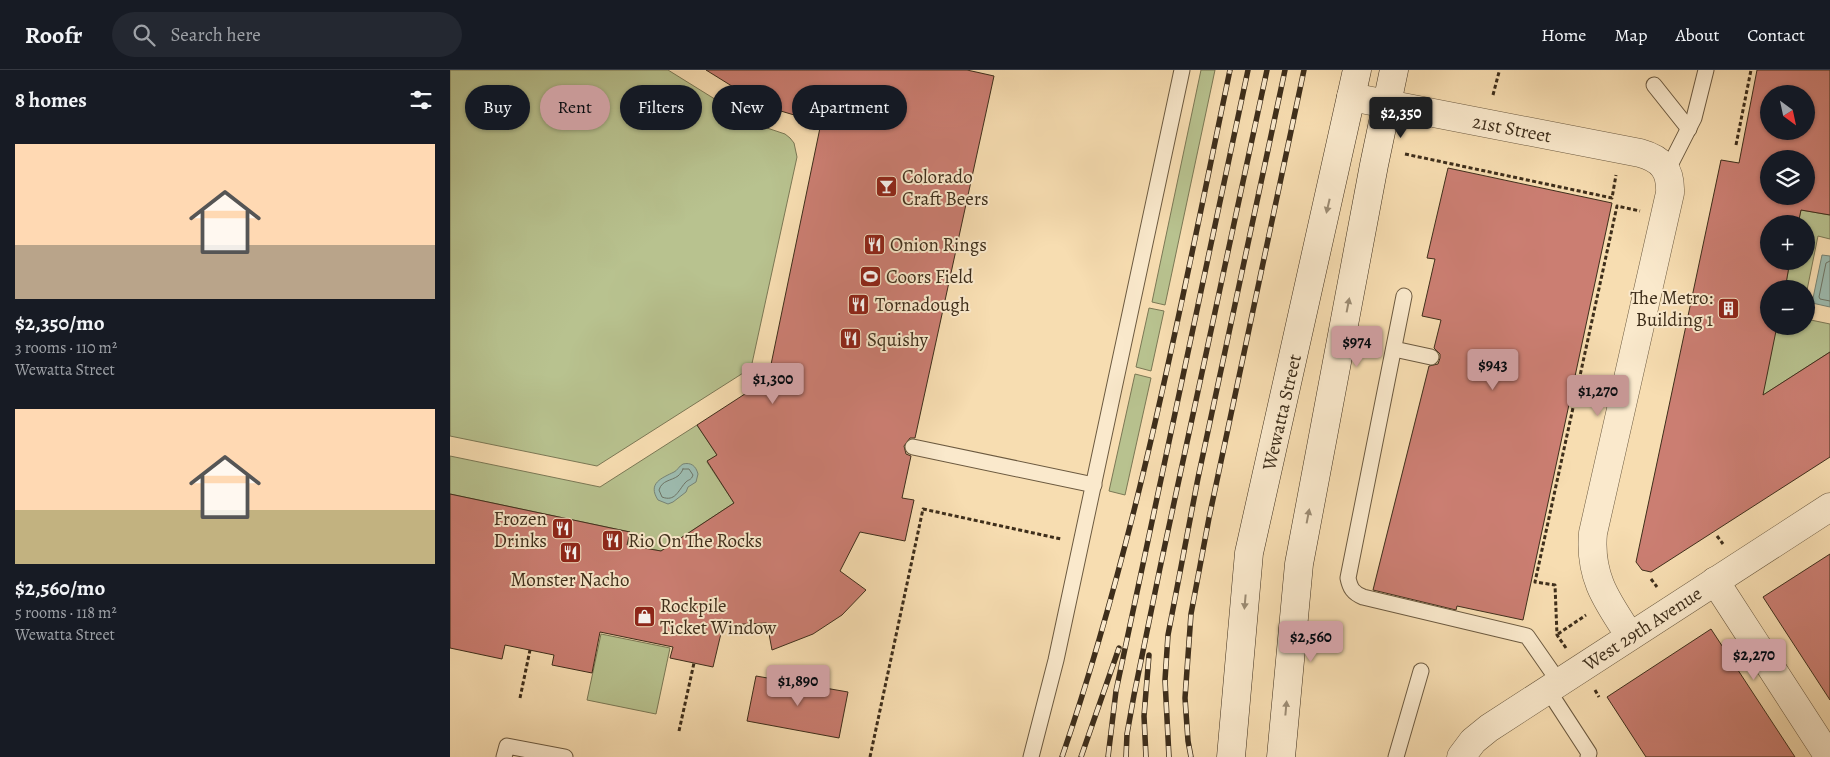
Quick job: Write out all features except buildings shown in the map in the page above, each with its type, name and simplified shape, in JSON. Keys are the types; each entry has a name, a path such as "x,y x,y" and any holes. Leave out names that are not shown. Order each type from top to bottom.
{"street":[{"name":"Wewatta Street","path":"1231,757 1249,554 1357,70"},
{"path":"1282,757 1299,564 1374,165 1394,70"},
{"name":"21st Street","path":"1351,97 1645,155 1657,160 1667,171"},
{"path":"1630,636 1600,589 1594,570 1593,533 1670,192 1667,171"},
{"name":"West 29th Avenue","path":"1461,757 1473,741 1489,728 1830,507"},
{"path":"1715,581 1829,757"}],"lane":[{"path":"1031,757 1054,670 1182,70"},
{"path":"1667,171 1694,118 1706,70"},
{"path":"1654,85 1689,129"},
{"path":"1404,296 1348,578 1349,584 1357,595 1363,597 1527,636 1589,753 1588,757"},
{"path":"1394,349 1431,357"},
{"path":"914,447 1094,485"},
{"path":"1396,757 1421,671"},
{"path":"504,757 507,746 565,757"}],"path":[{"path":"1736,145 1751,70"},
{"path":"1493,95 1499,72"},
{"path":"1405,154 1612,198"},
{"path":"1557,634 1555,585 1535,582 1616,206"},
{"path":"870,757 923,509 1081,543"},
{"path":"520,698 530,650"},
{"path":"679,731 694,663"}],"green space":[{"path":"450,70 668,70 692,85 620,85 620,130 702,130 702,91 712,97 712,130 773,130 790,138 794,143 797,157 751,368 597,466 450,436"},
{"path":"1201,70 1215,70 1165,305 1152,302"},
{"path":"1801,210 1830,215 1830,239 1818,236 1815,251 1815,215 1800,215"},
{"path":"1788,270 1811,270 1809,280 1787,280"},
{"path":"1149,308 1164,311 1151,371 1136,367"},
{"path":"1815,321 1830,324 1830,352 1726,419 1772,335 1815,335"},
{"path":"1135,374 1151,378 1125,495 1109,491"},
{"path":"697,425 717,455 707,462 734,503 661,551 627,545 630,532 450,494 450,456 600,487"},
{"path":"601,634 670,648 656,714 587,700"}],"water":[{"path":"1822,255 1830,256 1830,307 1815,304 1815,289"},
{"path":"683,464 691,464 696,469 698,474 696,482 673,502 668,504 658,500 654,489 657,482"}],"railway":[{"path":"1062,757 1114,589 1136,503 1176,330 1230,70"},
{"path":"1108,757 1116,691 1248,70"},
{"path":"1126,757 1127,734 1134,695 1160,568 1267,70"},
{"path":"1169,757 1165,680 1168,635 1198,478 1285,70"},
{"path":"1191,757 1185,698 1191,614 1209,518 1304,70"},
{"path":"1081,757 1119,648"},
{"path":"1146,757 1144,716 1149,655"}],"place":[{"name":"Colorado Craft Beers","path":"886,187"},
{"name":"Onion Rings","path":"874,244"},
{"name":"Coors Field","path":"870,276"},
{"name":"Tornadough","path":"859,304"},
{"name":"The Metro: Building 1","path":"1729,308"},
{"name":"Squishy","path":"851,339"},
{"name":"Frozen Drinks","path":"563,529"},
{"name":"Rio On The Rocks","path":"612,540"},
{"name":"Monster Nacho","path":"570,553"},
{"name":"Rockpile Ticket Window","path":"644,616"}]}
